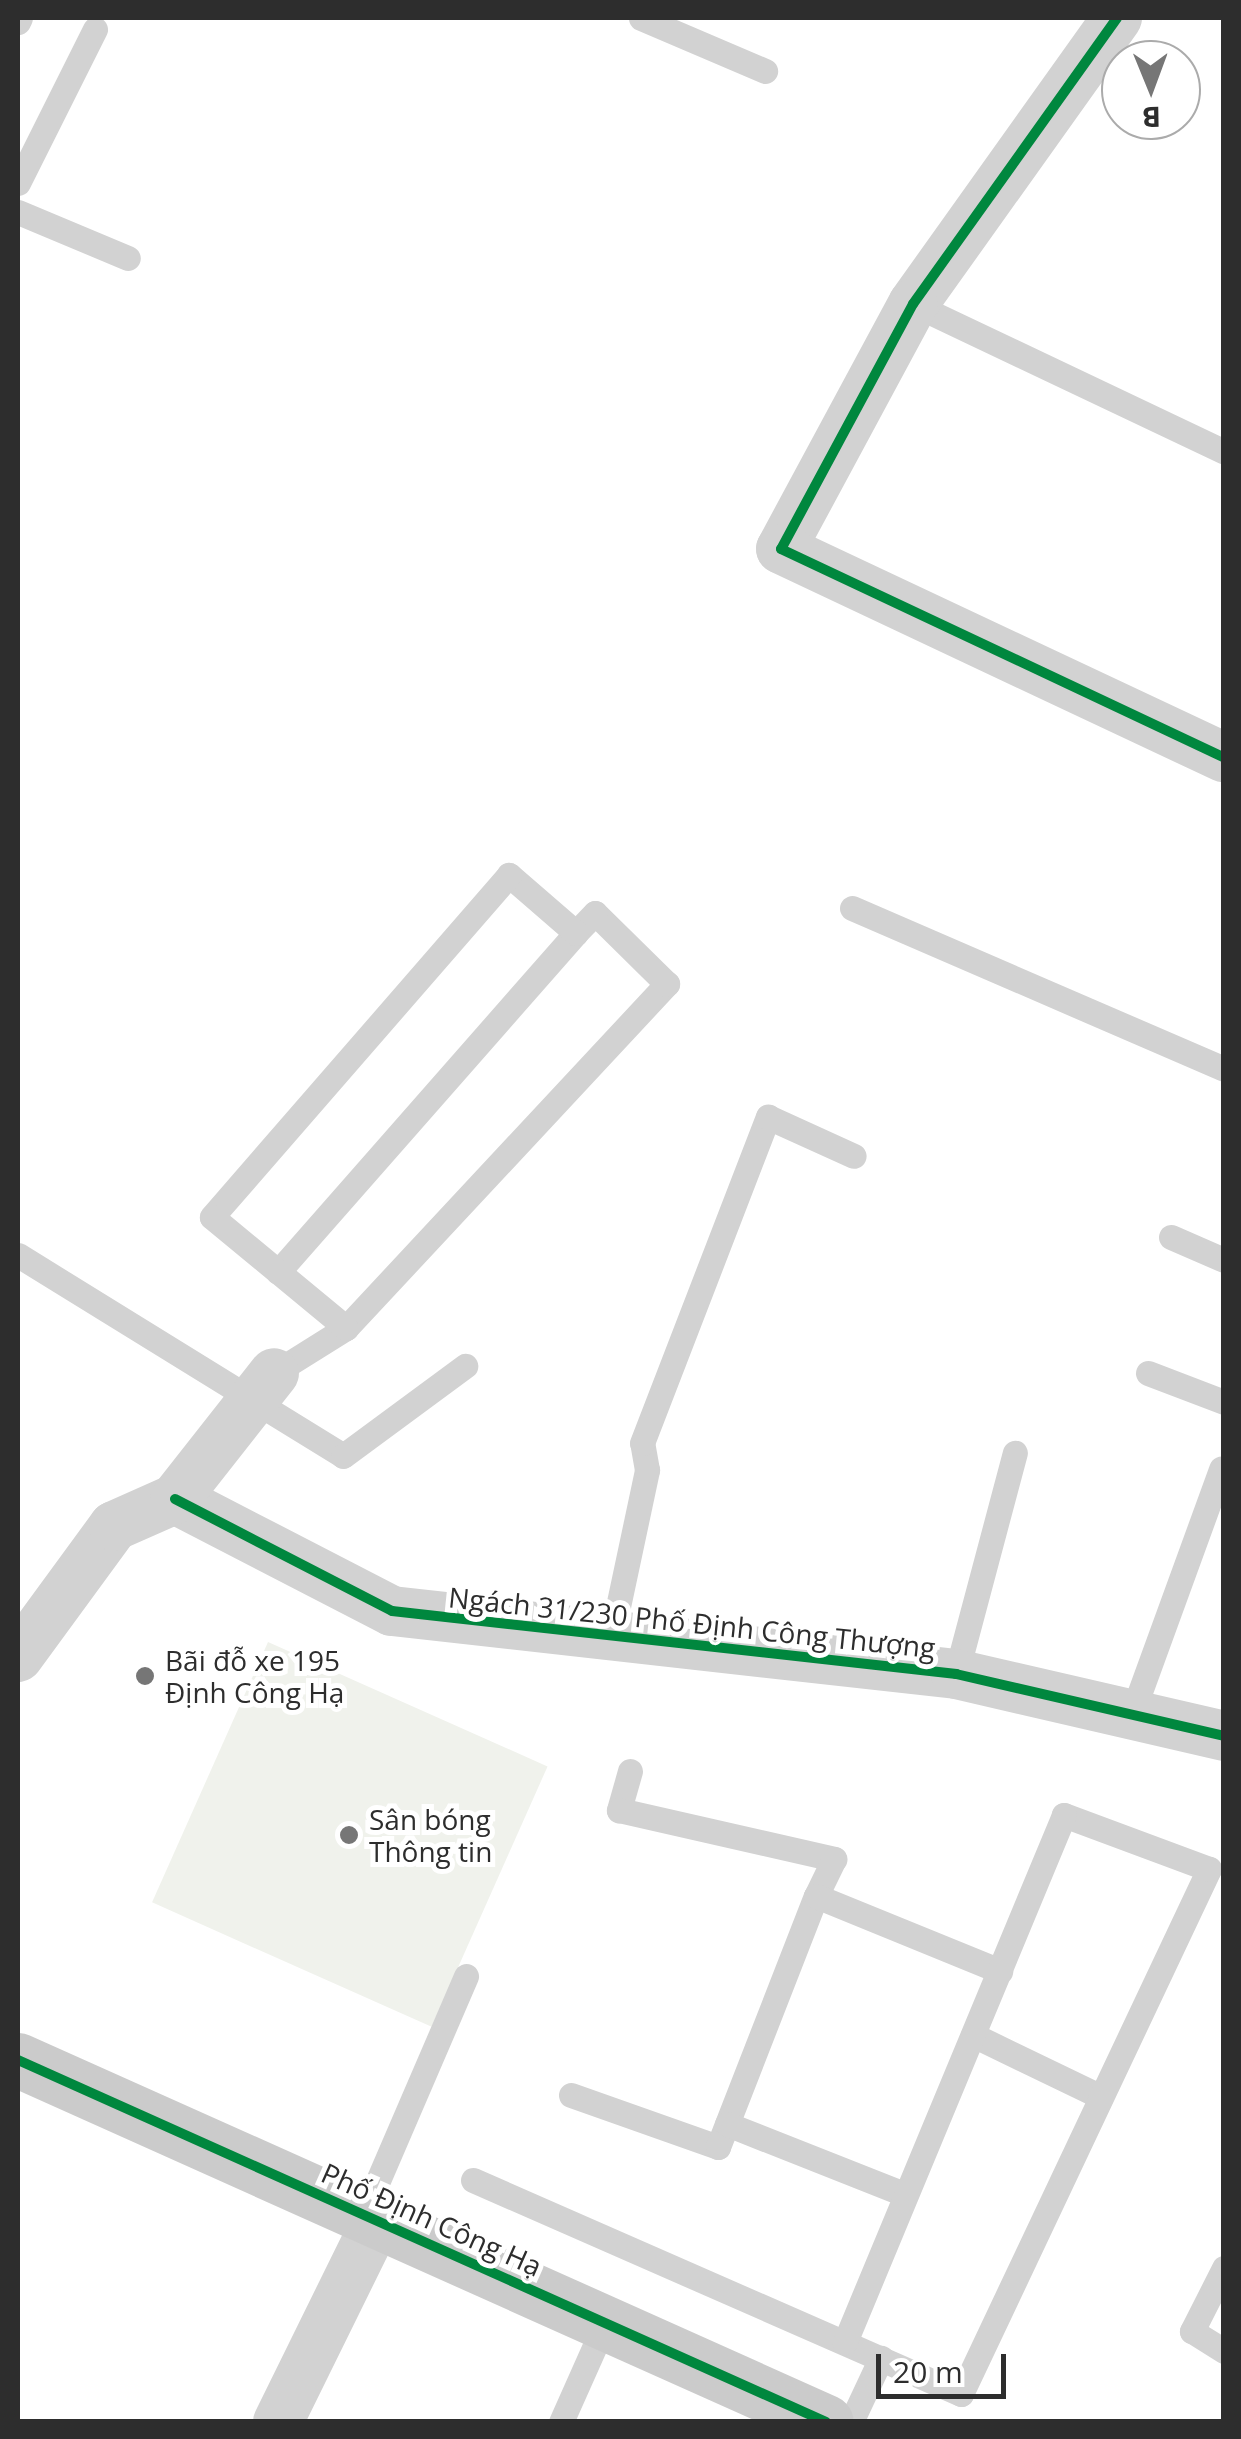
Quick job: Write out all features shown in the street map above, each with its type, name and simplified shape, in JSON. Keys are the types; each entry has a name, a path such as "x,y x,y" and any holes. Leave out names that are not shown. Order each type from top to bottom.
{"street":[{"path":"1117,18 913,304 782,549 1224,757"},
{"path":"18,1657 114,1526 175,1499 260,1387"},
{"name":"Ngách 31/230 Phố Định Công Thượng","path":"175,1499 392,1611 956,1674 1133,1711 1224,1736"},
{"name":"Phố Định Công Hạ","path":"18,2060 606,2321 751,2406 826,2422"},
{"path":"278,2422 371,2216"}],"lane":[{"path":"641,18 765,71"},
{"path":"18,183 95,29"},
{"path":"18,212 128,258"},
{"path":"913,304 1224,452"},
{"path":"346,1328 212,1216 510,875 576,932"},
{"path":"852,908 1224,1068"},
{"path":"260,1387 346,1328 667,984 595,914 278,1272"},
{"path":"612,1635 648,1470 642,1442 768,1117 854,1156"},
{"path":"1171,1238 1224,1260"},
{"path":"18,1255 260,1387 343,1456 465,1366"},
{"path":"1148,1373 1224,1402"},
{"path":"956,1674 1015,1454"},
{"path":"1133,1711 1220,1469"},
{"path":"572,2095 718,2147 834,1858 619,1810 630,1771"},
{"path":"473,2180 961,2394 1209,1869 1064,1815 846,2342"},
{"path":"816,1896 1000,1971"},
{"path":"371,2216 466,1976"},
{"path":"973,2035 1101,2097"},
{"path":"727,2124 904,2194"},
{"path":"1224,2268 1192,2331 1224,2351"},
{"path":"560,2422 606,2321"},
{"path":"850,2422 881,2358"}],"shaded area":[{"name":"Sân bóng Thông tin","path":"268,1642 548,1766 432,2027 152,1902"}],"cycle path":[{"path":"1117,18 913,304 781,549 1224,757"},
{"path":"175,1499 392,1611 956,1674 1224,1736"},
{"path":"18,2060 826,2422"}],"place":[{"name":"Bãi đỗ xe 195 Định Công Hạ","path":"145,1676"},
{"name":"Sân bóng Thông tin","path":"349,1835"}]}
